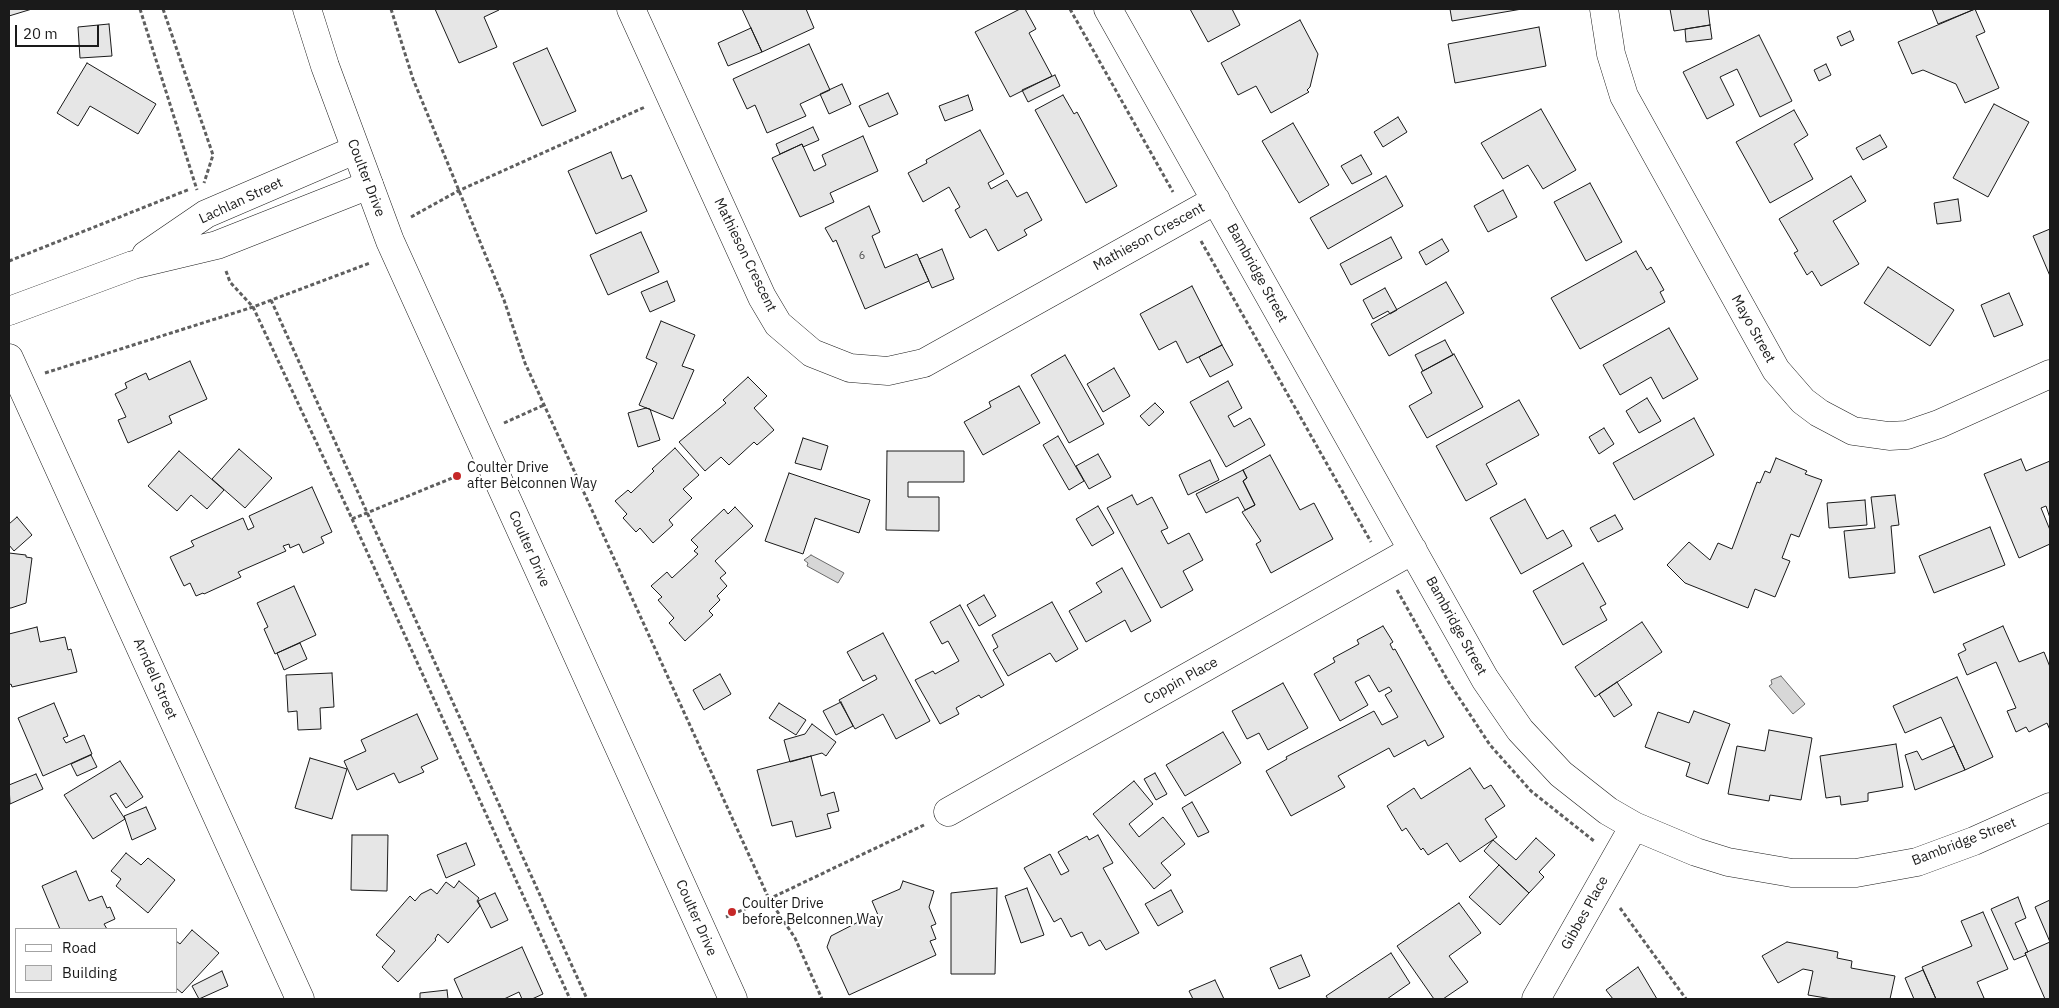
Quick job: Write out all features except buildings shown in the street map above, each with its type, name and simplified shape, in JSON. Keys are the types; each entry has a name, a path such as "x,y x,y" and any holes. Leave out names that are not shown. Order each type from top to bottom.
{"street":[{"name":"Coulter Drive","path":"307,9 324,66 390,241 733,999"},
{"name":"Mathieson Crescent","path":"631,9 762,297 778,324 812,354 850,368 888,371 924,363 1216,200"},
{"name":"Bambridge Street","path":"1108,9 1485,679 1520,730 1562,774 1608,811 1634,826 1696,852 1728,862 1792,873 1856,873 1916,862 1974,841 2050,807"},
{"name":"Mayo Street","path":"1604,9 1612,54 1624,96 1776,370 1803,401 1819,413 1853,431 1889,436 1907,435 1939,424 2050,374"},
{"name":"Lachlan Street","path":"133,265 206,214 355,150"},
{"name":"Lachlan Street","path":"9,311 133,265 217,245 369,185"},
{"name":"Arndell Street","path":"14,370 300,999"},
{"name":"Coppin Place","path":"948,812 1413,550"},
{"name":"Gibbes Place","path":"1536,999 1634,826"}],"path":[{"path":"9,261 195,186 140,9"},
{"path":"163,9 212,155 202,190"},
{"path":"390,9 413,79 504,300 525,362 770,899 795,938 822,999"},
{"path":"14,370 253,307 371,262 412,217 458,191 670,95"},
{"path":"230,282 253,307 352,519 570,999"},
{"path":"271,300 588,999"},
{"path":"498,426 544,405"},
{"path":"352,519 457,476"},
{"path":"700,928 770,899 948,812"},
{"path":"1602,883 1686,999"}],"shaded area":[{"path":"811,555 844,573 838,583 807,566 808,563 804,560"},
{"path":"1781,676 1805,704 1793,714 1769,686 1772,684 1771,680"}],"place":[{"name":"Coulter Drive after Belconnen Way","path":"457,476"},
{"name":"Coulter Drive before Belconnen Way","path":"732,912"}]}
